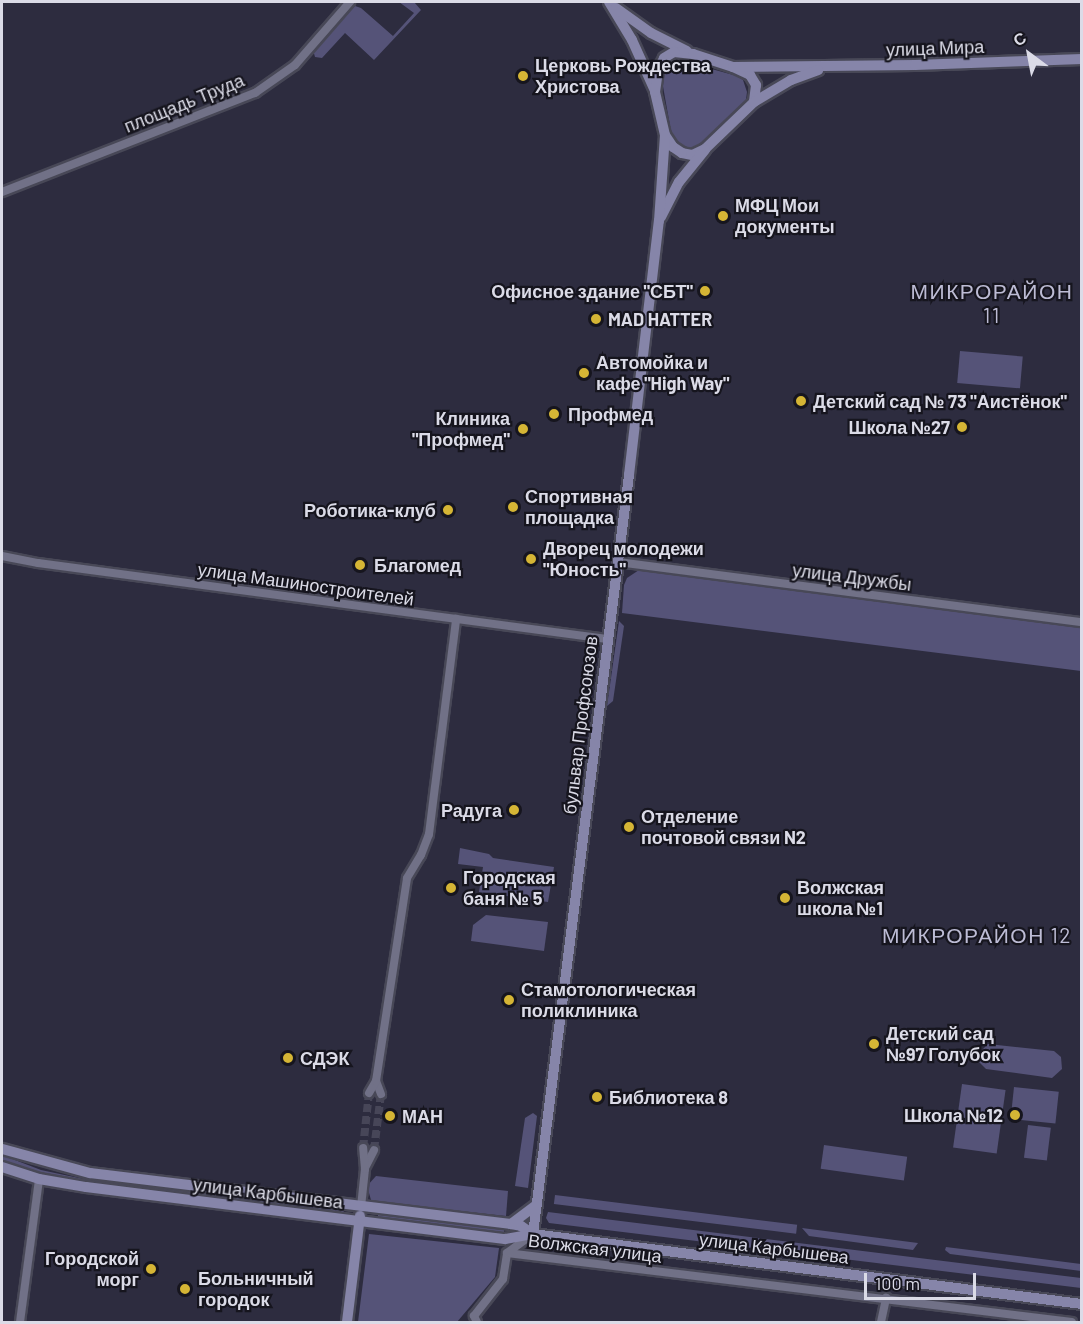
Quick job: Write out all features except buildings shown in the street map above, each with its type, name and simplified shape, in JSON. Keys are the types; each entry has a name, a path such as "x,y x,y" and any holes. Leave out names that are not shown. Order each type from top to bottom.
{"street":[{"name":"площадь Труда","path":"2,192 255,93 295,65 350,2"},
{"path":"611,4 651,33 693,54 750,75 756,85 754,102 705,149 692,154 682,153 673,147 665,135 655,92 611,4"},
{"path":"655,92 658,70 664,58 674,52 693,54"},
{"name":"улица Мира","path":"733,67 826,67 1082,59"},
{"name":"улица Мира","path":"754,102 790,80 826,67"},
{"name":"бульвар Профсоюзов","path":"533,1234 659,221 665,135"},
{"name":"бульвар Профсоюзов","path":"659,221 679,182 705,149"},
{"name":"улица Машиностроителей","path":"2,556 607,639"},
{"name":"улица Дружбы","path":"618,562 1082,622"},
{"path":"369,1092 376,1081 407,878 421,855 429,834 456,619"},
{"path":"376,1081 381,1094"},
{"path":"347,1323 361,1207 363,1148"},
{"name":"улица Карбышева","path":"2,1149 90,1173 511,1224 521,1226 533,1234"},
{"path":"364,1169 375,1150"},
{"name":"улица Карбышева","path":"2,1167 39,1179 505,1239 533,1234 1082,1304"},
{"path":"20,1323 39,1179"},
{"path":"511,1224 535,1206"},
{"path":"476,1319 503,1279 507,1252 533,1234"},
{"name":"Волжская улица","path":"507,1252 1072,1323"},
{"path":"881,1323 886,1298"}],"shaded area":[{"path":"399,2 414,2 421,10 374,60 345,33 322,58 315,57 313,50 355,6 361,8 393,36 414,13"},
{"path":"679,60 737,76 743,80 747,92 746,100 697,147 688,149 676,144 672,137 661,75 667,63"},
{"path":"960,351 1023,356 1020,388 957,383"},
{"path":"639,570 1081,627 1081,671 622,613 624,585 627,578"},
{"path":"619,621 624,626 613,701 607,706"},
{"path":"460,848 489,854 493,858 554,867 548,902 479,892 483,867 458,864"},
{"path":"486,915 548,922 544,951 471,941 473,925"},
{"path":"988,1044 1054,1051 1061,1057 1062,1069 1052,1078 986,1069 979,1062 979,1053"},
{"path":"962,1084 1006,1090 997,1154 953,1147"},
{"path":"1014,1087 1059,1092 1055,1124 1011,1119"},
{"path":"533,1113 537,1116 528,1188 515,1186 525,1118"},
{"path":"1028,1125 1051,1128 1047,1161 1024,1158"},
{"path":"824,1145 907,1157 904,1180 821,1169"},
{"path":"2,1155 41,1170 88,1180 344,1210 343,1214 87,1183 39,1174 2,1160"},
{"path":"376,1176 508,1191 506,1216 377,1202 371,1200 367,1186"},
{"path":"555,1195 797,1225 796,1234 554,1204"},
{"path":"548,1212 1081,1278 1081,1288 549,1223 546,1218"},
{"path":"378,1213 504,1230 504,1233 378,1217"},
{"path":"802,1228 918,1243 913,1250 809,1236"},
{"path":"369,1234 499,1248 495,1277 457,1322 358,1322"},
{"path":"946,1247 1081,1264 1081,1271 950,1254 945,1250"}],"tunnel":[{"path":"363,1148 369,1093"},
{"path":"374,1150 381,1094"}],"place":[{"name":"Церковь Рождества Христова","path":"523,76"},
{"name":"МФЦ Мои документы","path":"723,216"},
{"name":"Офисное здание \"СБТ\"","path":"705,291"},
{"name":"MAD HATTER","path":"596,319"},
{"name":"Автомойка и кафе \"High Way\"","path":"584,373"},
{"name":"Детский сад № 73 \"Аистёнок\"","path":"801,401"},
{"name":"Профмед","path":"554,414"},
{"name":"Школа №27","path":"962,427"},
{"name":"Клиника \"Профмед\"","path":"523,429"},
{"name":"Спортивная площадка","path":"513,507"},
{"name":"Роботика-клуб","path":"448,510"},
{"name":"Дворец молодежи \"Юность\"","path":"531,559"},
{"name":"Благомед","path":"360,565"},
{"name":"Радуга","path":"514,810"},
{"name":"Отделение почтовой связи N2","path":"629,827"},
{"name":"Городская баня № 5","path":"451,888"},
{"name":"Волжская школа №1","path":"785,898"},
{"name":"Стамотологическая поликлиника","path":"509,1000"},
{"name":"Детский сад №97 Голубок","path":"874,1044"},
{"name":"СДЭК","path":"288,1058"},
{"name":"Библиотека 8","path":"597,1097"},
{"name":"Школа №12","path":"1015,1115"},
{"name":"МАН","path":"390,1116"},
{"name":"Городской морг","path":"151,1269"},
{"name":"Больничный городок","path":"185,1289"}],"district":[{"name":"МИКРОРАЙОН 11","path":"992,303"},
{"name":"МИКРОРАЙОН 12","path":"977,935"}]}
